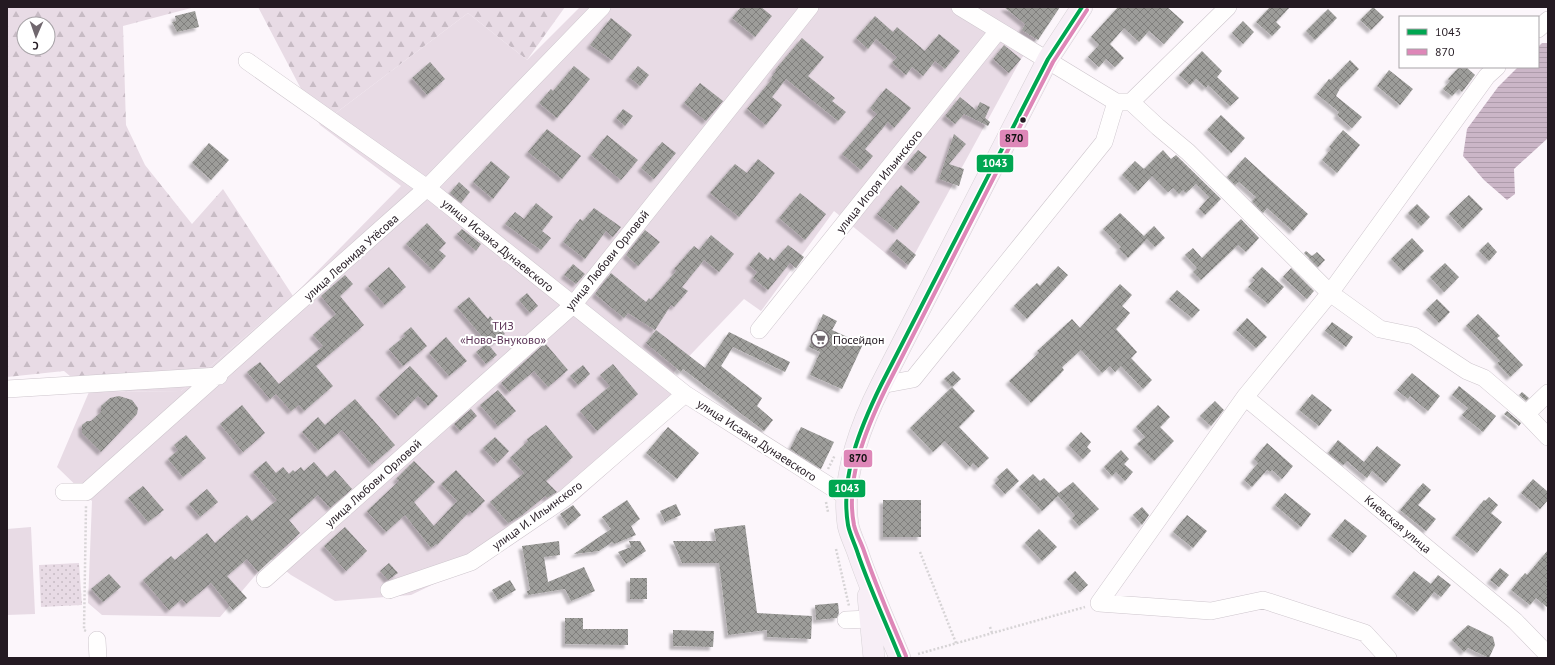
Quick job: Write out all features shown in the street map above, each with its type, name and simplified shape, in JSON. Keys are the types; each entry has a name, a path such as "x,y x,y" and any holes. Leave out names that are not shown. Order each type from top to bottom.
{"main road":[{"path":"909,656 865,574 848,526 847,497 855,450 863,425 881,385 1048,59 1082,7"},
{"path":"865,574 874,658"}],"street":[{"name":"улица Леонида Утёсова","path":"86,492 219,376 427,188 602,7"},
{"name":"улица Любови Орловой","path":"265,579 573,306 810,7"},
{"path":"960,7 998,31 1124,102 1158,127 1188,152 1330,293 1380,329 1414,336 1466,371 1484,378 1526,414 1548,437"},
{"path":"881,385 913,379 1104,142 1124,102 1228,7"},
{"path":"1539,28 1548,20"},
{"name":"улица Игоря Ильинского","path":"760,330 998,31"},
{"name":"улица Исаака Дунаевского","path":"247,61 427,188 685,394 847,497"},
{"path":"1099,603 1245,397 1330,293 1437,143 1487,76 1496,68"},
{"path":"7,389 219,376"},
{"path":"1526,414 1548,393"},
{"name":"улица И. Ильинского","path":"389,590 471,562 564,498 685,394"},
{"name":"Киевская улица","path":"1245,397 1515,621 1548,655"},
{"path":"64,492 86,492"},
{"path":"1099,603 1211,611 1264,600 1365,633 1388,658"},
{"path":"846,620 870,619"},
{"path":"97,640 98,658"}],"path":[{"path":"86,492 84,630 97,640"},
{"path":"920,552 956,643"},
{"path":"909,656 1099,603"},
{"path":"990,627 992,633"}],"green space":[{"path":"7,7 195,7 123,26 126,125 145,165 192,224 223,189 293,296 181,391 89,392 64,371 7,377"},
{"path":"258,7 565,7 527,60 468,13 320,125"},
{"name":"ТИЗ «Ново-Внуково»","path":"580,7 1060,7 1021,59 906,270 834,211 761,311 744,299 674,372 683,406 576,501 492,556 411,595 335,601 291,575 270,558 220,617 102,615 88,603 92,501 57,467 89,392 181,391 293,296 401,186 320,125 468,13 527,60"},
{"path":"31,527 35,614 7,615 7,529"},
{"path":"79,563 82,605 41,607 39,565"}],"shaded area":[{"path":"1542,43 1548,43 1548,138 1514,169 1515,194 1507,200 1484,180 1463,156 1467,129 1498,87 1517,68 1539,68 1539,46"}],"building":[{"path":"741,7 761,7 772,16 755,37 732,18"},
{"path":"1004,7 1060,7 1038,40 1022,30 1025,24"},
{"path":"1118,7 1167,7 1184,22 1164,44 1149,31 1139,42 1124,28 1110,44 1124,58 1115,67 1106,59 1099,67 1088,57 1099,45 1091,37"},
{"path":"1270,7 1290,7 1276,22 1281,27 1272,36 1256,22"},
{"path":"1373,7 1384,17 1371,30 1360,20"},
{"path":"1328,9 1337,18 1315,40 1306,31"},
{"path":"195,11 199,27 177,32 172,22 176,21 175,16"},
{"path":"875,16 893,32 897,27 925,51 939,34 960,51 945,69 935,61 923,76 912,67 906,75 892,63 897,57 876,39 868,49 856,38"},
{"path":"611,18 632,35 612,60 590,45"},
{"path":"1243,21 1254,32 1243,44 1232,33"},
{"path":"802,38 824,57 808,76 835,98 832,101 846,112 838,121 786,79 772,97 782,105 766,125 747,109 772,79 771,78 776,71 775,70"},
{"path":"1004,45 1021,59 1009,73 993,59"},
{"path":"1202,51 1222,71 1217,77 1239,98 1230,106 1208,85 1206,88 1196,79 1190,85 1179,75"},
{"path":"1350,60 1359,69 1340,88 1336,96 1362,117 1352,128 1337,115 1339,112 1317,94 1329,79 1331,80"},
{"path":"430,62 445,79 427,95 412,78"},
{"path":"574,66 590,79 557,118 539,103 551,89 553,91"},
{"path":"638,66 649,75 640,86 629,77"},
{"path":"1458,68 1467,68 1475,75 1462,92 1459,89 1452,96 1443,89 1450,81 1448,79"},
{"path":"1389,70 1413,89 1400,105 1377,86"},
{"path":"700,83 723,101 706,121 684,103"},
{"path":"886,88 911,108 894,128 888,122 865,149 873,156 861,170 842,154 877,114 870,108"},
{"path":"960,97 976,110 980,102 990,107 985,118 990,122 988,126 964,114 955,124 945,116"},
{"path":"623,109 633,116 625,126 616,118"},
{"path":"1221,115 1245,138 1231,153 1207,130"},
{"path":"547,129 581,156 562,179 528,152"},
{"path":"1343,130 1360,145 1337,173 1322,160 1331,149 1329,147"},
{"path":"954,134 966,144 949,164 964,169 959,186 939,179"},
{"path":"607,135 638,160 621,180 591,155"},
{"path":"662,142 676,153 654,179 641,168"},
{"path":"209,143 229,160 211,180 192,163"},
{"path":"918,150 927,157 915,171 907,164"},
{"path":"1163,150 1171,159 1176,155 1221,199 1205,215 1199,209 1209,197 1196,184 1186,193 1183,190 1179,194 1173,188 1168,192 1152,176 1138,191 1122,175 1135,161 1144,169"},
{"path":"1245,157 1308,214 1293,231 1267,208 1263,213 1252,201 1256,197 1239,182 1235,185 1227,177"},
{"path":"758,159 775,173 739,217 710,193 735,164 747,173"},
{"path":"491,161 510,177 493,199 473,182"},
{"path":"459,182 470,192 461,203 450,193"},
{"path":"901,185 920,202 897,230 877,214"},
{"path":"800,193 826,214 805,240 779,218"},
{"path":"1469,195 1483,209 1463,229 1449,214"},
{"path":"536,203 553,217 542,231 551,238 541,250 505,224 515,212 524,219"},
{"path":"1417,204 1430,217 1421,226 1408,213"},
{"path":"594,208 621,227 613,237 606,231 585,259 563,242 580,219 583,221"},
{"path":"1120,213 1144,236 1154,226 1165,238 1155,247 1147,239 1128,258 1119,249 1121,247 1103,229"},
{"path":"1241,219 1259,238 1246,252 1238,245 1201,280 1193,272 1197,268 1185,255 1193,248 1202,258"},
{"path":"427,223 446,243 439,250 446,256 433,270 406,244"},
{"path":"462,229 481,244 476,251 457,234"},
{"path":"645,230 660,242 638,266 626,255"},
{"path":"711,235 734,254 719,272 704,260 682,287 688,291 674,307 671,305 655,330 628,313 624,318 595,294 611,273 646,302 649,298 651,300 676,271 674,269 694,246 699,250"},
{"path":"1412,238 1424,251 1403,271 1391,259"},
{"path":"897,239 916,255 908,265 889,249"},
{"path":"1488,242 1497,252 1489,261 1479,251"},
{"path":"788,245 804,257 796,268 790,263 768,290 753,278 757,272 749,265 759,252 768,260 770,257 774,261"},
{"path":"1306,251 1312,256 1317,252 1325,260 1318,267 1304,253"},
{"path":"1445,263 1459,277 1444,292 1430,277"},
{"path":"573,264 585,274 576,284 564,275"},
{"path":"1058,266 1068,275 1027,319 1014,306 1037,283 1040,286"},
{"path":"389,267 406,287 385,305 368,286"},
{"path":"1262,267 1284,287 1268,304 1248,287 1255,280 1252,278"},
{"path":"1291,268 1314,291 1307,299 1283,277"},
{"path":"345,275 353,284 340,296 364,325 316,366 333,386 304,411 299,405 291,411 276,394 270,399 247,372 260,362 279,384 323,346 313,335 336,314 321,296"},
{"path":"1120,284 1132,295 1122,306 1130,313 1116,329 1137,352 1131,358 1152,380 1143,389 1121,366 1115,372 1110,366 1102,373 1081,350 1062,367 1064,370 1031,403 1009,381 1039,353 1037,351 1072,319 1080,328"},
{"path":"1177,290 1200,310 1192,318 1169,299"},
{"path":"527,293 538,306 530,313 519,300"},
{"path":"469,297 488,319 490,316 505,334 490,346 457,307"},
{"path":"1437,299 1450,312 1439,323 1426,310"},
{"path":"823,314 837,321 832,330 863,344 842,389 810,375 820,352 809,347"},
{"path":"1478,314 1500,336 1497,338 1523,365 1510,377 1497,363 1500,361 1466,326"},
{"path":"1247,318 1267,337 1256,348 1236,330"},
{"path":"1332,322 1353,337 1346,347 1325,331"},
{"path":"411,327 427,346 403,366 389,349 405,336 403,334"},
{"path":"656,330 705,368 729,332 790,362 785,372 733,347 721,366 762,398 757,406 773,420 764,431 683,369 681,372 646,343"},
{"path":"446,337 467,361 449,376 429,353"},
{"path":"487,343 497,355 486,364 476,352"},
{"path":"545,343 568,370 548,387 534,371 509,392 501,383"},
{"path":"613,364 638,394 597,431 580,411 610,386 600,375"},
{"path":"583,365 590,374 578,385 570,376"},
{"path":"410,366 438,396 428,406 418,396 398,416 379,395"},
{"path":"953,371 961,379 952,387 944,379"},
{"path":"1412,373 1440,396 1428,411 1410,396 1408,399 1397,390"},
{"path":"1459,386 1496,416 1483,432 1462,415 1468,408 1452,395"},
{"path":"952,387 975,411 959,427 989,458 978,468 973,463 970,467 945,441 933,452 910,428"},
{"path":"498,390 516,411 498,426 480,405"},
{"path":"1522,392 1529,398 1526,401 1519,395"},
{"path":"1312,394 1332,410 1319,426 1299,410"},
{"path":"119,396 132,400 138,408 137,414 101,452 82,433 82,425 87,421 91,421 101,412 101,406 110,398"},
{"path":"355,399 395,445 372,465 342,430 318,450 302,432 318,417 325,425"},
{"path":"1215,401 1224,410 1211,426 1200,416"},
{"path":"242,405 265,433 243,452 220,424"},
{"path":"1158,405 1170,417 1160,427 1174,441 1154,461 1137,444 1145,437 1136,427"},
{"path":"471,409 477,416 460,431 454,424"},
{"path":"1507,411 1521,423 1519,426 1504,414"},
{"path":"546,425 573,457 546,481 557,492 547,498 545,496 521,516 508,523 490,502 524,473 510,458 528,441 527,439"},
{"path":"668,427 699,453 677,479 646,453"},
{"path":"801,427 834,442 821,469 790,449"},
{"path":"1081,432 1091,442 1087,447 1091,451 1083,459 1069,445"},
{"path":"186,435 206,458 183,477 168,459 178,450 174,445"},
{"path":"495,437 509,451 497,463 483,448"},
{"path":"1338,440 1364,462 1377,446 1401,465 1386,483 1372,471 1367,478 1347,461 1343,465 1328,453"},
{"path":"1267,443 1293,466 1282,479 1272,470 1270,472 1267,470 1252,487 1244,480 1258,463 1254,459"},
{"path":"1121,450 1129,459 1124,464 1133,472 1125,481 1116,472 1112,476 1104,467"},
{"path":"266,461 276,473 283,467 289,474 293,470 295,472 301,467 304,471 314,462 327,477 335,470 352,489 330,508 318,495 289,520 300,533 258,572 247,559 227,576 247,598 233,610 211,583 186,604 182,599 169,610 143,580 171,556 175,560 207,533 215,543 247,515 252,521 277,500 253,472"},
{"path":"414,461 435,482 414,502 434,526 457,501 441,484 456,470 485,501 472,513 470,511 437,545 436,544 431,548 405,515 386,532 367,511 399,481 396,479"},
{"path":"1007,468 1019,481 1005,494 995,483 999,479 997,477"},
{"path":"1033,474 1040,481 1044,478 1059,493 1073,482 1099,509 1079,526 1072,518 1075,515 1058,496 1042,511 1019,487"},
{"path":"1533,479 1548,492 1548,500 1540,509 1521,493"},
{"path":"1423,483 1431,490 1418,505 1436,519 1426,531 1400,510"},
{"path":"143,486 164,510 148,522 128,498"},
{"path":"207,489 218,502 200,517 189,504"},
{"path":"1285,493 1311,514 1301,527 1275,505"},
{"path":"1489,497 1498,505 1491,513 1502,522 1477,553 1455,535 1484,500 1485,501"},
{"path":"627,500 640,519 631,526 636,535 614,544 612,542 599,551 574,554 611,529 602,517"},
{"path":"883,500 921,500 921,537 883,537"},
{"path":"676,504 681,515 665,522 660,511"},
{"path":"573,505 581,515 568,526 560,514"},
{"path":"1142,507 1149,515 1142,525 1133,515"},
{"path":"1187,515 1207,531 1193,548 1173,532"},
{"path":"1345,519 1367,536 1353,553 1331,536"},
{"path":"745,525 757,613 812,616 811,639 767,637 767,630 728,635 719,563 682,563 673,541 716,541 714,529"},
{"path":"345,527 367,551 346,571 324,546"},
{"path":"1039,529 1057,547 1042,561 1025,543"},
{"path":"559,541 560,555 544,557 548,582 584,567 595,591 571,601 565,589 528,595 527,591 530,590 522,546"},
{"path":"629,541 640,541 646,551 626,564 618,552 631,547"},
{"path":"1548,550 1548,608 1536,598 1530,605 1511,590 1525,573 1527,575"},
{"path":"389,563 398,573 388,580 380,571"},
{"path":"1500,568 1509,575 1499,587 1490,580"},
{"path":"1075,571 1088,585 1080,592 1067,579"},
{"path":"1414,571 1431,584 1438,575 1451,585 1441,597 1434,592 1417,612 1395,594"},
{"path":"109,574 121,587 103,602 91,589"},
{"path":"630,578 647,578 647,599 630,599"},
{"path":"510,580 516,590 498,600 492,590"},
{"path":"838,603 839,613 837,618 816,620 815,605"},
{"path":"565,618 583,618 583,629 628,629 628,645 565,644"},
{"path":"1468,625 1493,637 1495,645 1489,658 1468,648 1464,652 1452,640"},
{"path":"673,630 714,631 713,647 673,646"}],"transit line":[{"name":"1043","path":"900,658 868,580 848,525 846,507 849,471 859,435 881,385 1048,59 1082,7"},
{"name":"870","path":"906,656 854,525 852,490 859,455 871,420 886,388 1053,62 1087,10"}],"place":[{"name":"Посейдон","path":"820,339"}]}
